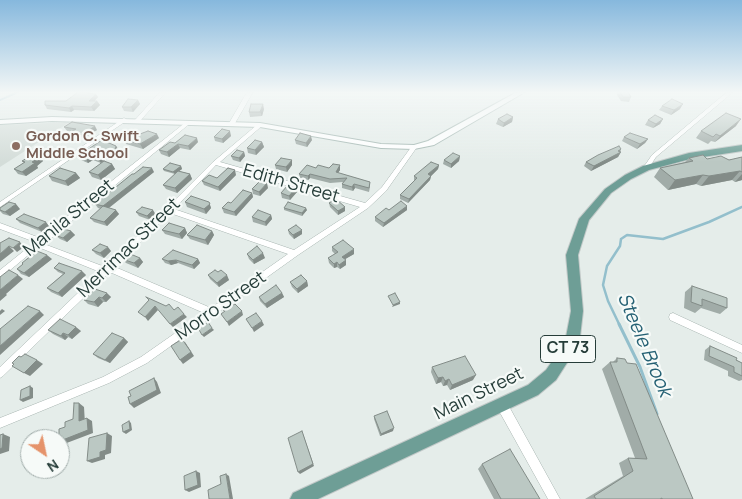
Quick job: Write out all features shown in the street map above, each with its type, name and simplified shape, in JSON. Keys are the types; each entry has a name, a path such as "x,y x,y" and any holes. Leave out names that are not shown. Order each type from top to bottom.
{"main road":[{"name":"Main Street","path":"299,499 533,390 551,375 567,351 577,311 572,254 584,219 608,191 628,177 646,168 689,156 742,148"}],"street":[{"path":"137,121 142,115"},
{"path":"231,125 237,115"},
{"path":"0,122 124,120 186,124 260,125 381,146 414,147 431,143 480,115"},
{"path":"646,168 654,156 702,115"},
{"path":"0,205 124,120"},
{"name":"Manila Street","path":"0,274 186,124"},
{"name":"Merrimac Street","path":"0,373 215,163 260,125"},
{"name":"Morro Street","path":"0,423 106,380 144,360 295,253 366,206 384,189 414,147"},
{"name":"Edith Street","path":"215,163 366,206"},
{"path":"169,210 295,253"},
{"path":"0,226 37,239 41,246 106,270 113,270 212,312"},
{"path":"673,317 742,349"},
{"path":"502,405 554,499"}],"shaded area":[{"name":"Gordon C. Swift Middle School","path":"70,122 0,167 0,125"}],"building":[{"path":"505,115 513,117 504,123 498,119"},
{"path":"655,115 663,119 656,124 648,120"},
{"path":"723,115 732,115 741,119 720,136 716,134 713,137 701,131"},
{"path":"72,122 95,126 82,135 72,131 76,129 64,127"},
{"path":"222,129 230,131 222,139 214,137"},
{"path":"148,131 157,134 140,144 124,140"},
{"path":"300,133 311,136 306,143 295,140"},
{"path":"630,133 648,139 640,144 624,137"},
{"path":"185,135 197,138 188,146 178,144 167,152 159,150 170,142 175,143"},
{"path":"102,140 116,146 115,150 109,151 98,159 90,156 86,159 78,156"},
{"path":"255,140 262,142 255,150 247,148"},
{"path":"619,146 621,149 618,151 621,152 594,166 586,162 598,155"},
{"path":"237,150 244,152 239,158 231,156"},
{"path":"453,153 460,156 451,164 444,160"},
{"path":"32,155 40,157 22,172 14,169 25,162 22,161"},
{"path":"703,155 707,159 721,156 729,160 742,157 742,172 703,175 675,180 660,168 693,161 689,158"},
{"path":"281,158 292,160 286,167 275,165"},
{"path":"104,161 112,164 98,175 89,172"},
{"path":"431,162 439,165 428,174 431,176 409,199 400,195 417,178 414,176"},
{"path":"170,163 181,166 173,172 163,169"},
{"path":"333,164 340,165 336,172 370,182 369,188 354,184 352,187 342,184 347,178 330,179 310,174 308,176 299,174 307,165 316,168 318,165 329,168"},
{"path":"143,167 152,168 103,206 95,204 132,174"},
{"path":"60,168 76,173 65,181 49,176"},
{"path":"228,168 235,170 218,187 202,181 209,175 217,178"},
{"path":"178,171 190,174 175,188 163,185"},
{"path":"260,181 267,183 259,192 252,189"},
{"path":"288,185 296,188 289,196 281,193"},
{"path":"243,190 252,193 234,212 222,208 228,202 231,203"},
{"path":"191,196 210,204 204,209 185,202"},
{"path":"336,199 345,207 338,211 329,203"},
{"path":"401,201 407,206 384,223 375,217 386,208 389,210"},
{"path":"9,202 16,204 5,212 0,210 0,208"},
{"path":"288,202 306,208 302,213 284,208"},
{"path":"103,206 116,210 104,222 90,218"},
{"path":"142,207 153,210 147,216 136,212"},
{"path":"258,210 271,215 265,222 252,217"},
{"path":"24,214 46,222 38,228 16,219"},
{"path":"169,223 185,228 179,234 162,230"},
{"path":"197,225 212,231 205,240 187,235"},
{"path":"296,225 302,230 293,235 288,230"},
{"path":"60,228 71,231 63,238 55,235 56,231"},
{"path":"9,238 20,242 13,248 9,246 0,254 0,243"},
{"path":"343,240 354,249 342,257 346,260 339,265 337,262 334,264 328,258 338,252 332,247"},
{"path":"100,244 108,247 100,253 92,250"},
{"path":"257,246 263,253 253,260 247,254"},
{"path":"173,250 198,259 192,265 176,260 168,261 162,259"},
{"path":"37,251 47,255 24,273 17,269 22,263"},
{"path":"128,253 140,258 134,263 122,259"},
{"path":"59,263 82,271 58,293 47,288 65,273 54,268"},
{"path":"9,270 18,275 0,290 0,277"},
{"path":"215,270 218,272 221,270 227,275 217,283 208,275"},
{"path":"301,275 307,281 297,289 290,282"},
{"path":"276,285 282,293 265,304 259,297"},
{"path":"692,286 727,298 727,308 702,299 702,306 691,302"},
{"path":"95,289 107,293 94,302 84,300"},
{"path":"395,293 400,302 393,305 388,296"},
{"path":"146,297 166,306 169,304 174,310 178,307 184,314 170,324 155,306 145,317 138,312 149,300"},
{"path":"235,304 242,311 227,322 221,314 225,311 223,310"},
{"path":"28,306 40,311 0,346 0,329"},
{"path":"256,313 262,321 252,328 246,319"},
{"path":"60,319 76,327 68,335 63,333 61,336 48,330"},
{"path":"208,322 212,328 202,335 198,328"},
{"path":"112,333 124,338 105,360 93,354"},
{"path":"182,339 191,352 180,360 171,346"},
{"path":"710,346 737,358 736,360 742,363 742,376 734,372 734,367 709,356"},
{"path":"25,354 37,360 24,373 12,366 14,364 12,363 19,356 21,357"},
{"path":"465,356 476,375 452,385 449,379 445,381 443,377 438,378 432,367"},
{"path":"617,358 625,359 627,363 636,364 693,499 596,499 594,496 633,471 628,458 647,459 610,362 617,362"},
{"path":"154,378 157,390 130,404 128,397 131,396 129,391"},
{"path":"30,386 30,396 20,400 21,390"},
{"path":"74,403 79,403 79,421 87,418 88,430 70,437 70,429 59,429 65,427 65,422 73,419"},
{"path":"387,411 394,428 381,434 374,416"},
{"path":"129,421 130,429 123,432 122,425"},
{"path":"302,431 313,464 298,472 288,438"},
{"path":"107,433 106,450 100,452 100,457 87,461 89,438"},
{"path":"3,434 2,448 0,449 0,435"},
{"path":"510,449 540,499 501,499 482,464"},
{"path":"196,471 198,485 185,490 184,476"},
{"path":"226,474 230,499 209,499 208,490 221,484 220,476"}],"waterway":[{"name":"Steele Brook","path":"620,326 608,301 603,285 607,266 620,246 621,239 627,235 663,239 709,222 742,207"},
{"name":"Steele Brook","path":"619,324 640,367 657,414"}],"place":[{"name":"Gordon C. Swift Middle School","path":"16,146"}]}
